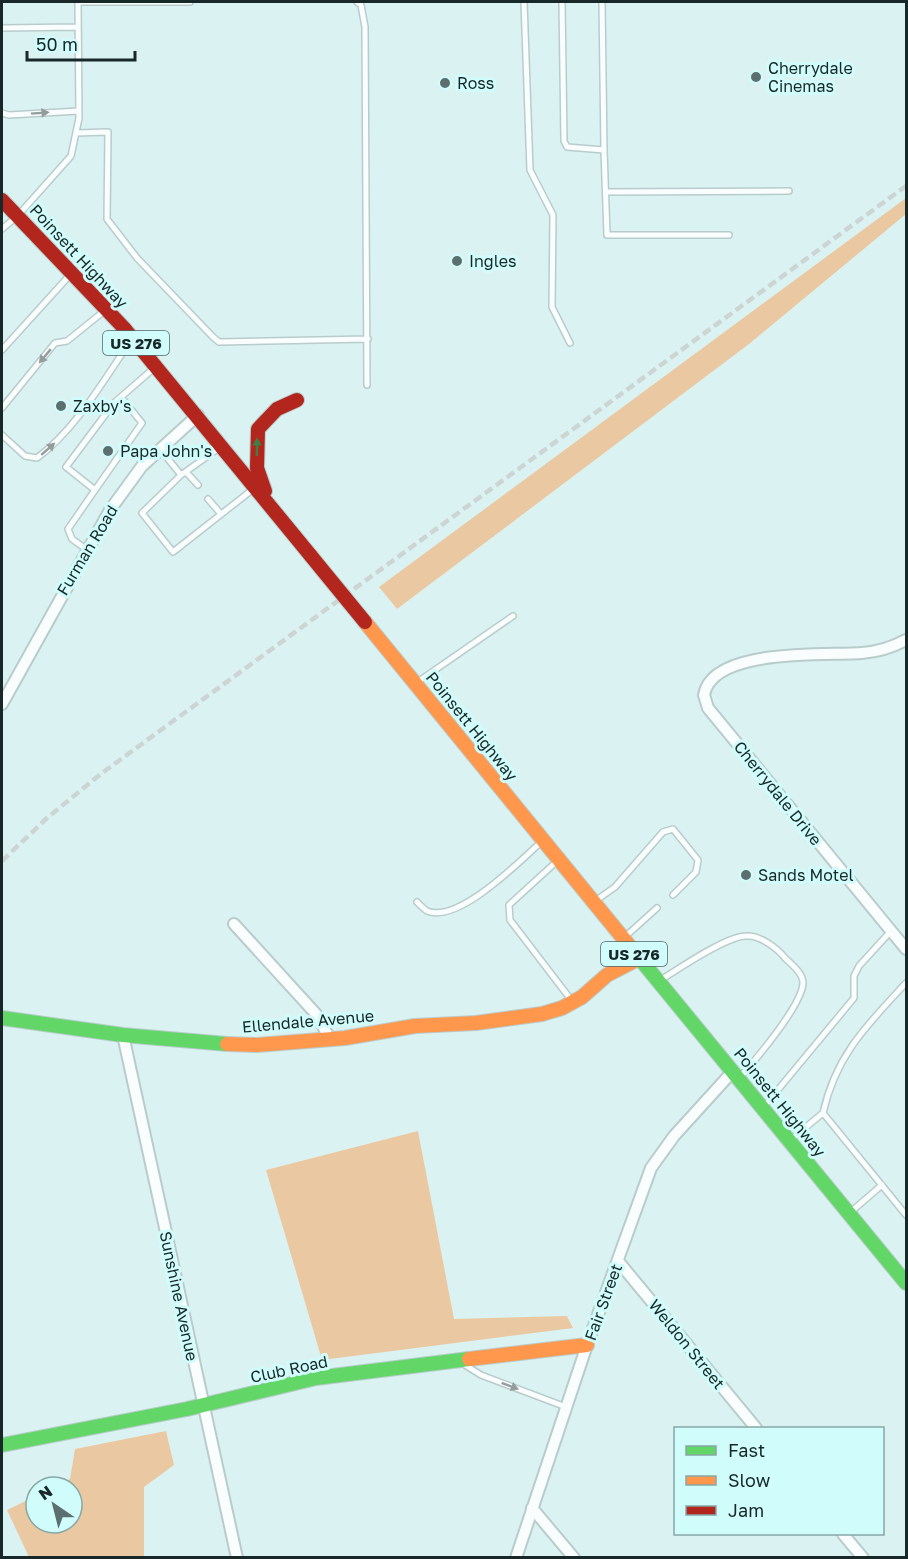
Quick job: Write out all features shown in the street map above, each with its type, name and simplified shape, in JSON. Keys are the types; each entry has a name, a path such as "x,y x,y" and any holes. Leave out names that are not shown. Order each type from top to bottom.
{"main road":[{"name":"Poinsett Highway","path":"2,200 106,308 198,415 638,959 849,1213 904,1275"},
{"path":"269,503 257,468 258,429 277,409 297,400"},
{"name":"Ellendale Avenue","path":"2,1017 123,1035 257,1045 330,1039 415,1026 476,1023 542,1014 573,1003 607,975 638,959"},
{"name":"Club Road","path":"2,1445 203,1404 316,1378 587,1346"}],"street":[{"name":"Furman Road","path":"2,704 86,549 127,485 160,449 198,415"},
{"name":"Cherrydale Drive","path":"906,640 864,653 782,656 751,661 723,671 708,684 705,690 708,708 906,949"},
{"path":"234,924 316,1014 330,1039"},
{"name":"Sunshine Avenue","path":"123,1035 237,1557"},
{"name":"Fair Street","path":"516,1557 644,1185 656,1159 736,1075"},
{"name":"Weldon Street","path":"618,1262 755,1427"},
{"path":"532,1508 574,1557"},
{"path":"845,1535 863,1557"}],"lane":[{"path":"2,229 18,216 71,156 79,111 78,2 190,2"},
{"path":"357,2 361,5 365,27 367,385"},
{"path":"524,2 530,170 553,215 552,307 570,343"},
{"path":"562,2 564,141 567,147 573,149 604,150"},
{"path":"602,2 604,150 608,235 729,235"},
{"path":"2,28 78,27"},
{"path":"2,113 9,115 79,111"},
{"path":"76,133 108,132 107,219 137,258 219,342 368,339"},
{"path":"607,192 789,191"},
{"path":"2,350 73,272"},
{"path":"2,408 56,343 67,341 106,308"},
{"path":"2,435 10,445 25,456 38,458 45,453 86,405 133,339"},
{"path":"95,490 66,467 97,423 156,366"},
{"path":"86,549 72,539 68,529 142,423 121,398"},
{"path":"222,446 184,474 142,513 173,552 256,487"},
{"path":"160,449 198,485"},
{"path":"208,499 221,514"},
{"path":"415,684 513,616"},
{"path":"594,902 615,887 663,832 673,829 698,860 696,872 673,896"},
{"path":"417,902 426,910 436,913 473,898 493,886 544,840"},
{"path":"559,859 509,905 508,912 510,920 573,1003"},
{"path":"623,939 657,908"},
{"path":"763,1108 847,1008 854,998 854,976 859,966 891,931"},
{"path":"658,982 720,945 746,936 762,940 782,953 802,976 803,986 778,1030 736,1075"},
{"path":"790,1140 823,1113 829,1085 844,1055 906,982"},
{"path":"823,1113 906,1215"},
{"path":"849,1213 882,1185"},
{"path":"459,1360 481,1375 566,1407"}],"shaded area":[{"path":"906,198 906,214 749,344 397,609 379,587"},
{"path":"418,1131 454,1319 567,1316 573,1328 322,1360 266,1170"},
{"path":"166,1431 174,1465 144,1487 144,1557 29,1557 7,1510 24,1502 24,1535 84,1535 84,1475 71,1475 75,1449"}],"railway":[{"path":"2,861 47,818 102,773 906,186"}],"traffic: fast":[{"path":"636,954 906,1283"},
{"path":"2,1018 123,1035 227,1044"},
{"path":"2,1445 187,1409 316,1378 469,1359"}],"traffic: slow":[{"path":"365,622 636,954"},
{"path":"227,1044 257,1045 345,1038 415,1026 476,1023 542,1014 562,1008 582,997 607,975 638,959"},
{"path":"469,1359 587,1345"}],"traffic: jam":[{"path":"2,200 124,328 311,556"},
{"path":"265,491 257,468 258,429 277,409 297,400"},
{"path":"311,556 365,622"}],"place":[{"name":"Cherrydale Cinemas","path":"756,77"},
{"name":"Ross","path":"445,83"},
{"name":"Ingles","path":"457,261"},
{"name":"Zaxby's","path":"61,406"},
{"name":"Papa John's","path":"108,451"},
{"name":"Sands Motel","path":"746,875"}]}
